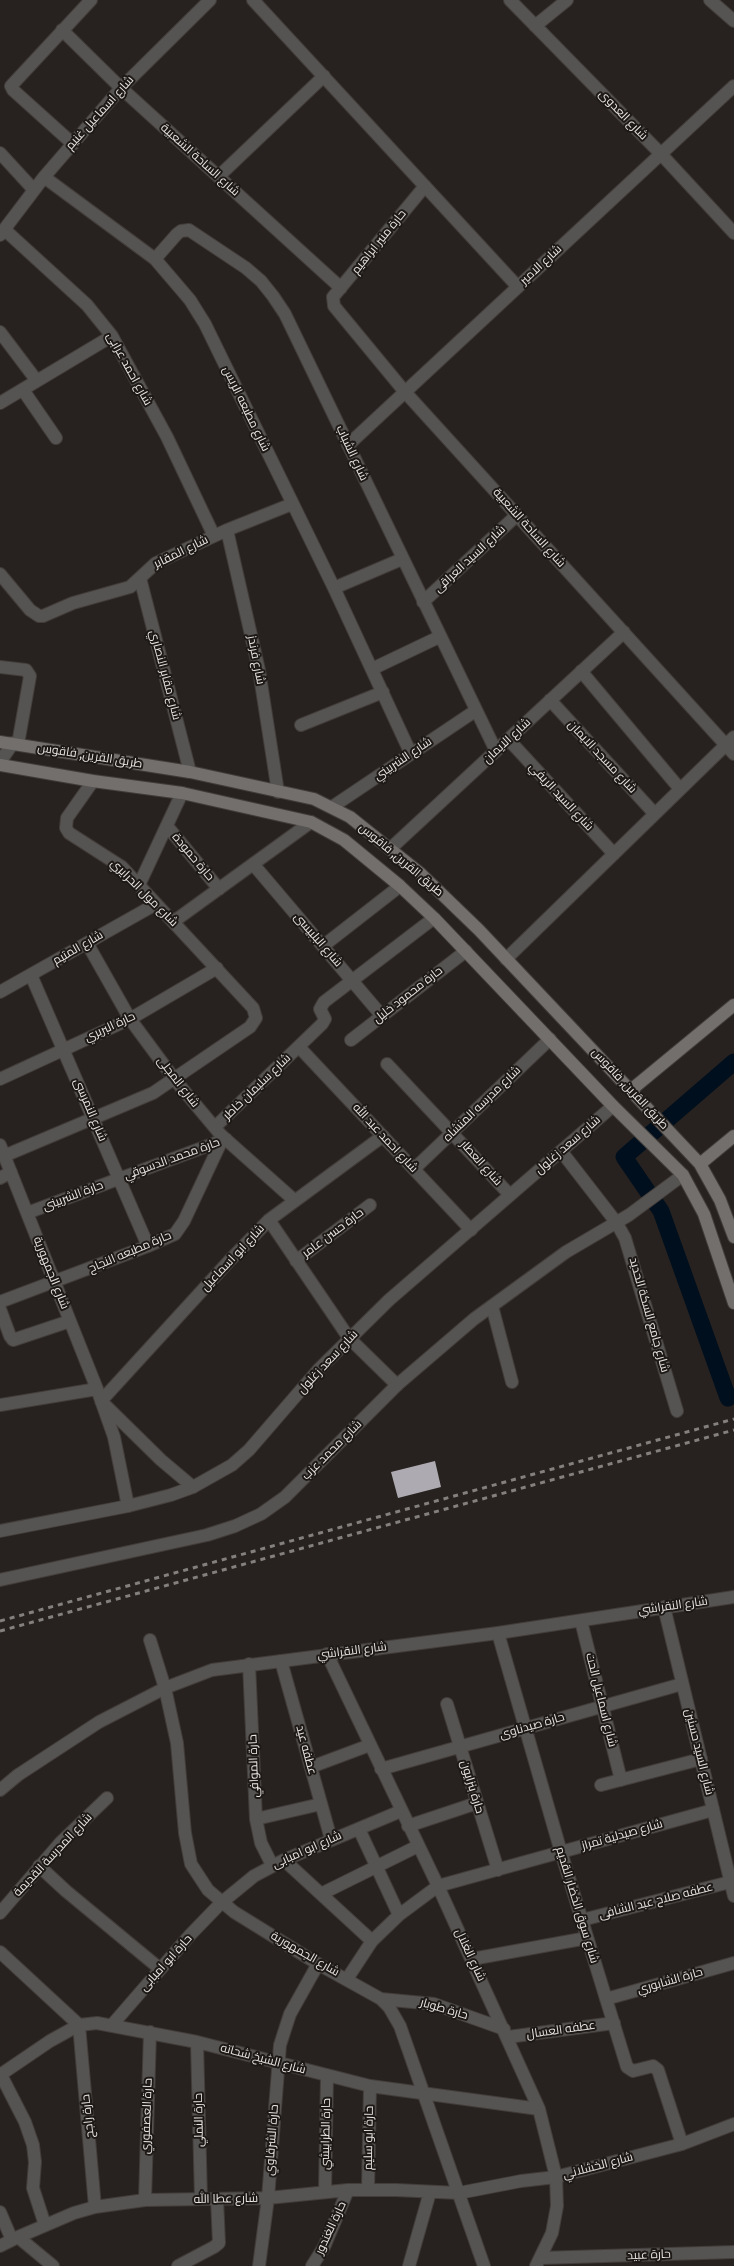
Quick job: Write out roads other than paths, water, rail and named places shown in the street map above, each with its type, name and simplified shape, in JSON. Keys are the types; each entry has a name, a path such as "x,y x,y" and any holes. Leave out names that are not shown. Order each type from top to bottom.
{"main road":[{"name":"طريق القرين, فاقوس","path":"0,742 190,772 314,799 332,807 359,823 450,901 700,1164 720,1200 734,1237"},
{"name":"طريق القرين, فاقوس","path":"0,765 93,781 182,792 311,822 334,833 400,886 434,918 613,1106 683,1175 704,1214 733,1296"},
{"path":"631,1090 734,1005"},
{"path":"700,1164 734,1136"}],"street":[{"path":"73,144 13,90 12,83 91,0"},
{"name":"شارع اسماعيل غنيم","path":"2,233 44,177 121,88 210,0"},
{"path":"254,0 518,287"},
{"name":"شارع العدوى","path":"510,0 660,153 734,233"},
{"path":"535,26 567,0"},
{"path":"710,0 734,21"},
{"name":"شارع الساحة الشعبية","path":"62,30 121,88 219,176 337,293 334,306 405,392 624,632 730,741 734,754"},
{"path":"219,176 324,76"},
{"name":"شارع الامير","path":"348,445 660,153 734,86"},
{"path":"0,154 34,190"},
{"name":"شارع مطبعه الريس","path":"44,177 155,259 190,300 205,324 334,588 412,754"},
{"name":"حارة منير ابراهيم","path":"337,293 425,186"},
{"name":"شارع الشباب","path":"155,259 177,234 181,231 189,230 230,257 261,281 273,296 285,314 475,711 496,751"},
{"name":"شارع احمد عرابى","path":"2,233 87,305 112,336 167,436 214,536"},
{"path":"0,332 37,381"},
{"path":"0,403 112,336"},
{"path":"22,390 56,438"},
{"name":"شارع المقابر","path":"0,574 30,610 39,616 89,598 130,588 156,563 227,530 292,504"},
{"name":"شارع السيد العراقى","path":"423,602 517,515"},
{"name":"شارع فرندز","path":"227,530 259,670 278,792"},
{"path":"334,588 402,559"},
{"name":"شارع مقابر النصاري","path":"140,578 190,772"},
{"name":"شارع الايمان","path":"390,849 624,632"},
{"path":"372,668 440,637"},
{"path":"0,667 26,670 30,676 16,744 0,762"},
{"path":"581,671 680,789"},
{"path":"301,725 383,692"},
{"name":"شارع مسجد الايمان","path":"550,700 654,813"},
{"name":"شارع الشربيني","path":"332,807 475,711"},
{"name":"شارع السيد الريفي","path":"508,740 614,854"},
{"path":"506,959 654,813 730,741"},
{"name":"شارع مول الحرايري","path":"93,781 67,818 66,828 69,832 113,860 139,885 254,1008 256,1018 250,1027 175,1080"},
{"path":"139,885 182,792"},
{"path":"173,922 311,822"},
{"name":"حارة حمودة","path":"167,826 219,889"},
{"name":"شارع البلبيسى","path":"253,864 382,1016"},
{"path":"323,946 400,886"},
{"name":"شارع المتيم","path":"0,992 156,904"},
{"path":"353,980 434,918"},
{"name":"شارع المجلى","path":"87,943 130,1019 175,1080 224,1139 294,1200"},
{"name":"حارة محمود خليل","path":"351,1040 466,951"},
{"name":"حارة البربري","path":"0,1079 130,1019 217,968"},
{"name":"شارع النمرسى","path":"31,975 148,1246"},
{"name":"شارع سليمان خاطر","path":"215,1127 324,1022 324,1017 320,1009 321,1005 353,980"},
{"name":"شارع مدرسه المنشاه","path":"414,1169 550,1039"},
{"name":"شارع احمد عبد الله","path":"299,1047 471,1230"},
{"name":"شارع العطار","path":"387,1064 453,1132 510,1195"},
{"path":"2,1150 93,1118 153,1093 175,1080"},
{"name":"شارع سعد زغلول","path":"0,1530 128,1506 171,1495 192,1487 232,1465 249,1450 319,1369 349,1338 390,1300 613,1106"},
{"name":"شارع ابو اسماعيل","path":"101,1401 230,1260 269,1220 294,1200 383,1136"},
{"name":"حارة محمد الدسوقي","path":"119,1178 224,1139"},
{"name":"حارة مطبعه النجاح","path":"0,1302 168,1238 180,1228 224,1139"},
{"name":"شارع الجمهورية","path":"2,1150 97,1389 114,1437 128,1506"},
{"name":"شارع جامع السكة الحديد","path":"561,1151 616,1222 632,1255 677,1411"},
{"path":"0,1178 11,1172"},
{"name":"شارع محمد عزب","path":"0,1580 207,1535 235,1526 261,1514 285,1497 397,1385 492,1306 566,1252 629,1215 683,1175"},
{"name":"حارة الشربينى","path":"27,1213 119,1178"},
{"name":"حارة حسن عامر","path":"296,1261 370,1205"},
{"path":"269,1220 349,1338 397,1385"},
{"path":"492,1306 512,1382"},
{"path":"0,1308 10,1336 13,1340 70,1321"},
{"path":"0,1405 97,1389"},
{"name":"شارع الجمهورية","path":"101,1401 147,1447 192,1487"},
{"name":"شارع النقراشي","path":"0,1790 18,1775 99,1722 165,1688 212,1670 249,1664 498,1633 734,1597"},
{"name":"شارع السيد حسنين","path":"664,1607 734,1896"},
{"name":"شارع اسماعيل الحت","path":"581,1621 621,1780"},
{"name":"شارع سوق الخضار القديم","path":"498,1633 561,1852 628,2069 636,2070 653,2066 658,2070 682,2144"},
{"name":"شارع الجمهورية","path":"150,1640 165,1688 177,1743 187,1848 191,1864 199,1878 221,1903 318,1964 381,1998 396,2016 425,2094 484,2266"},
{"name":"شارع الغلال","path":"328,1654 472,1959 539,2108 556,2177 557,2206 556,2220 552,2234 538,2262"},
{"name":"عطفه عيد","path":"281,1661 331,1839"},
{"name":"حارة الموافي","path":"249,1664 256,1819 261,1843 272,1865"},
{"name":"حارة صيدناوى","path":"381,1769 682,1684"},
{"name":"حارة بنزايون","path":"447,1704 498,1870"},
{"path":"311,1767 370,1745"},
{"path":"601,1785 701,1760"},
{"name":"شارع المدرسة القديمة","path":"0,1913 39,1866 107,1798"},
{"path":"408,1826 477,1803"},
{"path":"256,1819 321,1804"},
{"name":"شارع صيدلية تمراز","path":"438,1886 713,1810"},
{"name":"شارع ابو امبابى","path":"221,1903 254,1876 272,1865 331,1839 401,1811"},
{"path":"359,1829 399,1915"},
{"path":"321,1894 418,1846"},
{"path":"284,1860 372,1941"},
{"path":"39,1866 66,1892 159,1968"},
{"name":"عطفه صلاح عبد الشافى","path":"582,1920 730,1882"},
{"path":"347,1979 372,1941 399,1915 438,1886"},
{"name":"حارة ابو امبابى","path":"112,2025 159,1968 221,1903"},
{"path":"472,1959 587,1938"},
{"path":"0,1952 79,2025"},
{"name":"حارة الشابوري","path":"606,1999 734,1963"},
{"name":"حارة الشرقاوي","path":"259,2266 268,2198 277,2062 284,2029 290,2014 318,1964"},
{"name":"حارة طوبار","path":"381,1998 434,2004 506,2033"},
{"name":"شارع الشيخ شحاته","path":"0,2075 50,2041 79,2025 97,2023 197,2042 370,2086 539,2108"},
{"name":"عطفه العسال","path":"506,2033 614,2023"},
{"name":"حارة راجح","path":"79,2025 95,2207"},
{"name":"حارة العصفوري","path":"145,2200 150,2032"},
{"name":"حارة النملي","path":"197,2042 200,2199"},
{"path":"0,2075 25,2122 33,2145 35,2162 34,2188 45,2225"},
{"name":"حارة الطرابيشي","path":"325,2192 327,2076"},
{"name":"حارة ابو سليم","path":"368,2190 370,2086"},
{"name":"شارع الخشلاني","path":"459,2193 521,2181 556,2177 682,2144 734,2124"},
{"name":"شارع عطا الله","path":"0,2246 45,2225 95,2207 145,2200 268,2198 348,2190 459,2193"},
{"name":"حارة الغندور","path":"317,2264 348,2190"},
{"path":"409,2266 430,2192"},
{"path":"178,2266 219,2243 217,2199"},
{"path":"0,2212 15,2238 53,2266"},
{"name":"حارة عبيد","path":"538,2262 734,2252"}],"waterway":[{"path":"728,1398 661,1211 624,1157 734,1062"}],"railway":[{"path":"0,1621 734,1419"},
{"path":"0,1631 734,1430"}]}
